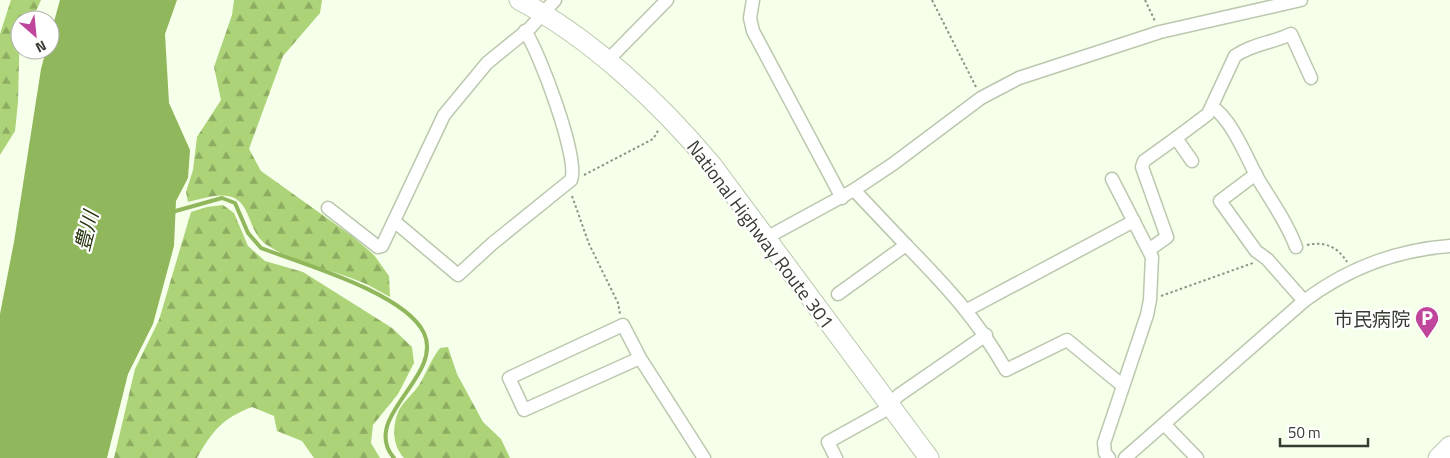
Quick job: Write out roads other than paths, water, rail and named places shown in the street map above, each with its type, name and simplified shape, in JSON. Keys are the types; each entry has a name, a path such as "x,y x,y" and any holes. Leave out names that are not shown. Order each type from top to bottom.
{"highway":[{"name":"National Highway Route 301","path":"519,0 550,7 667,116 712,165 929,458"},
{"path":"1438,458 1450,446"}],"street":[{"path":"607,61 667,0"},
{"path":"753,0 750,18 753,31 842,198"},
{"path":"766,238 842,198 893,164 981,98 1019,78 1160,32 1301,0"},
{"path":"328,208 378,247 382,246 444,114 487,63 525,32 550,7"},
{"path":"394,221 458,275 493,243 571,180 573,175 569,143 556,106 525,32"},
{"path":"1150,249 1167,237 1142,167 1144,161 1208,114 1236,56 1250,46 1291,34 1311,78"},
{"path":"1212,107 1241,144 1256,174 1289,228 1296,247"},
{"path":"1176,138 1192,161"},
{"path":"1256,174 1220,201 1256,251 1267,259 1304,301"},
{"path":"1109,458 1105,453 1104,443 1150,300 1152,257 1150,249 1112,179"},
{"path":"854,190 949,288 986,335 1006,370 1067,340 1123,386"},
{"path":"966,310 1134,221"},
{"path":"838,294 906,245"},
{"path":"1125,458 1304,301 1330,282 1367,263 1402,253 1450,246"},
{"path":"640,358 524,410 509,378 623,326 640,358 704,458"},
{"path":"836,458 828,442 882,412 986,335"},
{"path":"1164,424 1197,458"}],"water":[{"name":"豊川","path":"60,0 177,0 165,34 169,103 190,150 188,178 176,201 174,246 153,324 128,374 107,458 0,458 0,314 14,242 41,69 43,60 60,60 60,10 57,10"}],"waterway":[{"path":"172,212 222,198 235,203 248,233 261,248 326,271 375,293 396,305 413,319 424,333 427,349 423,365 393,412 387,427 386,443 394,458"}],"place":[{"name":"市民病院","path":"1427,339"}]}
